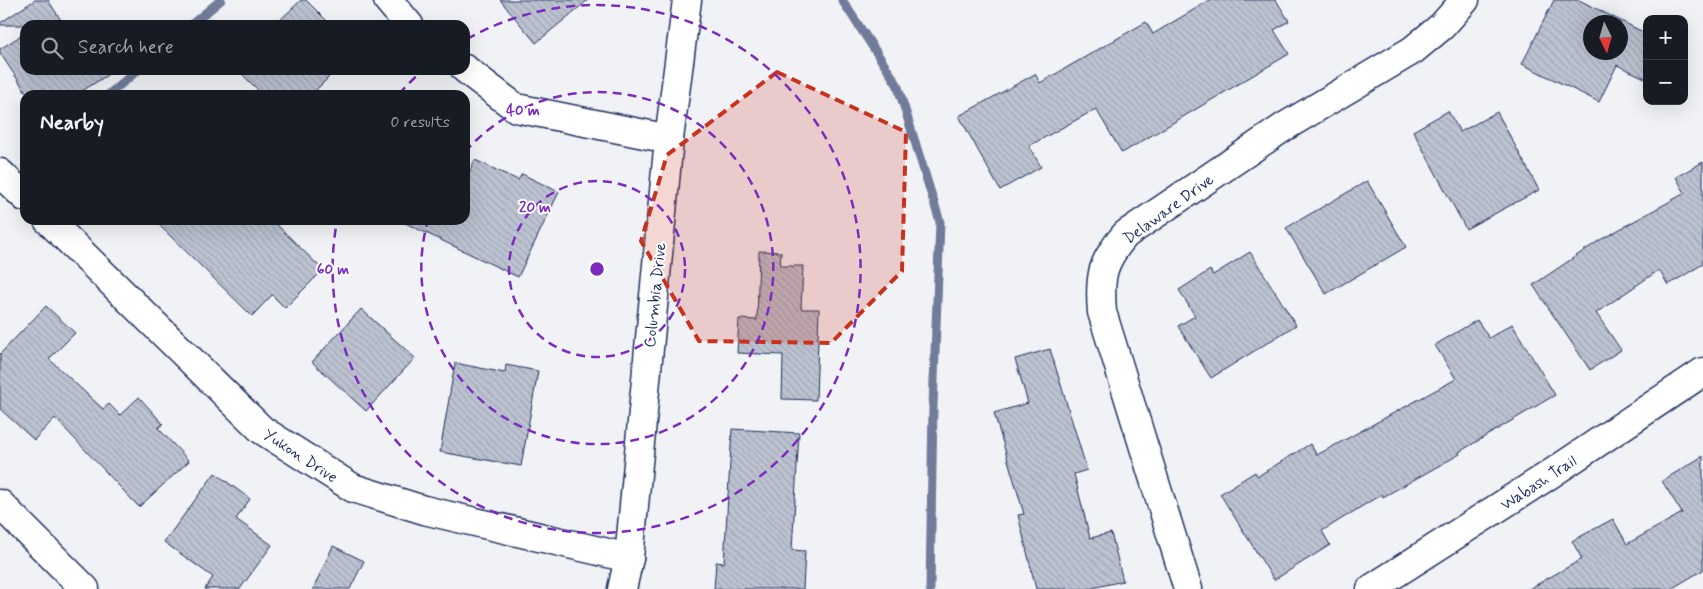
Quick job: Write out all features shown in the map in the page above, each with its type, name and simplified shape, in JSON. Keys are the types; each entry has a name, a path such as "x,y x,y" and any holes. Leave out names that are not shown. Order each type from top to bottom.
{"street":[{"path":"388,0 405,20"},
{"name":"Columbia Drive","path":"622,589 629,558 669,139 687,0"},
{"name":"Delaware Drive","path":"1188,589 1102,312 1100,290 1104,265 1126,234 1284,127 1413,50 1442,26 1465,0"},
{"path":"470,73 516,108 669,139"},
{"path":"0,173 20,192"},
{"name":"Yukon Drive","path":"53,225 262,430 353,488 424,510 629,558"},
{"name":"Wabash Trail","path":"1370,589 1546,477 1703,372"},
{"path":"0,504 85,589"}],"highlighted area":[{"path":"777,72 906,132 902,271 831,343 699,341 641,241 667,155"}],"building":[{"path":"35,0 48,0 61,20 20,20 20,25 0,25 0,23"},
{"path":"301,0 306,0 326,20 280,20"},
{"path":"500,0 588,0 536,43"},
{"path":"1210,0 1276,0 1289,21 1274,30 1289,54 1122,153 1096,109 1029,146 1041,167 1000,190 959,116 1035,74 1040,83 1146,22 1153,34"},
{"path":"1554,0 1579,0 1609,15 1583,15 1583,60 1628,60 1628,24 1643,32 1643,77 1617,65 1599,102 1522,64"},
{"path":"20,36 20,75 107,75 84,90 25,90 0,53 0,49"},
{"path":"243,75 331,75 316,90 258,90"},
{"path":"1448,111 1460,132 1497,112 1539,190 1466,229 1413,131"},
{"path":"475,160 518,180 522,174 559,192 518,277 409,225 470,225 470,170"},
{"path":"1703,162 1703,264 1668,285 1659,270 1596,313 1621,350 1590,370 1533,285 1600,240 1685,193 1676,177"},
{"path":"1367,181 1406,247 1326,294 1286,228"},
{"path":"159,225 277,225 323,270 285,308 272,295 252,316"},
{"path":"759,251 781,252 780,266 803,266 801,309 819,309 816,400 782,399 783,355 737,353 739,319 757,320"},
{"path":"1250,252 1296,325 1211,378 1178,326 1195,316 1179,290 1210,270 1213,275"},
{"path":"46,306 75,333 49,359 103,409 109,404 120,415 139,397 163,424 158,428 189,461 139,507 55,418 34,440 0,409 0,354"},
{"path":"361,309 415,358 366,411 312,362"},
{"path":"1477,320 1489,338 1512,324 1555,395 1459,452 1460,454 1383,497 1382,494 1322,531 1330,545 1274,580 1220,494 1255,472 1258,476 1310,444 1317,455 1456,379 1435,345"},
{"path":"1050,349 1087,470 1074,474 1090,538 1111,533 1123,581 1088,589 1036,589 1018,515 1024,514 994,413 1028,403 1015,359"},
{"path":"455,363 505,373 506,365 538,371 521,466 440,452"},
{"path":"732,429 799,433 792,550 805,551 803,589 714,589 716,562 724,563"},
{"path":"1703,456 1703,570 1671,589 1529,589 1582,559 1572,541 1613,519 1627,544 1682,513 1662,481"},
{"path":"215,473 250,499 236,519 272,545 240,589 205,589 213,577 164,542"},
{"path":"333,546 364,561 350,589 313,589"}],"waterway":[{"path":"197,20 221,0"},
{"path":"842,0 897,84 940,222 933,406 930,589"},
{"path":"114,90 132,75"}]}
